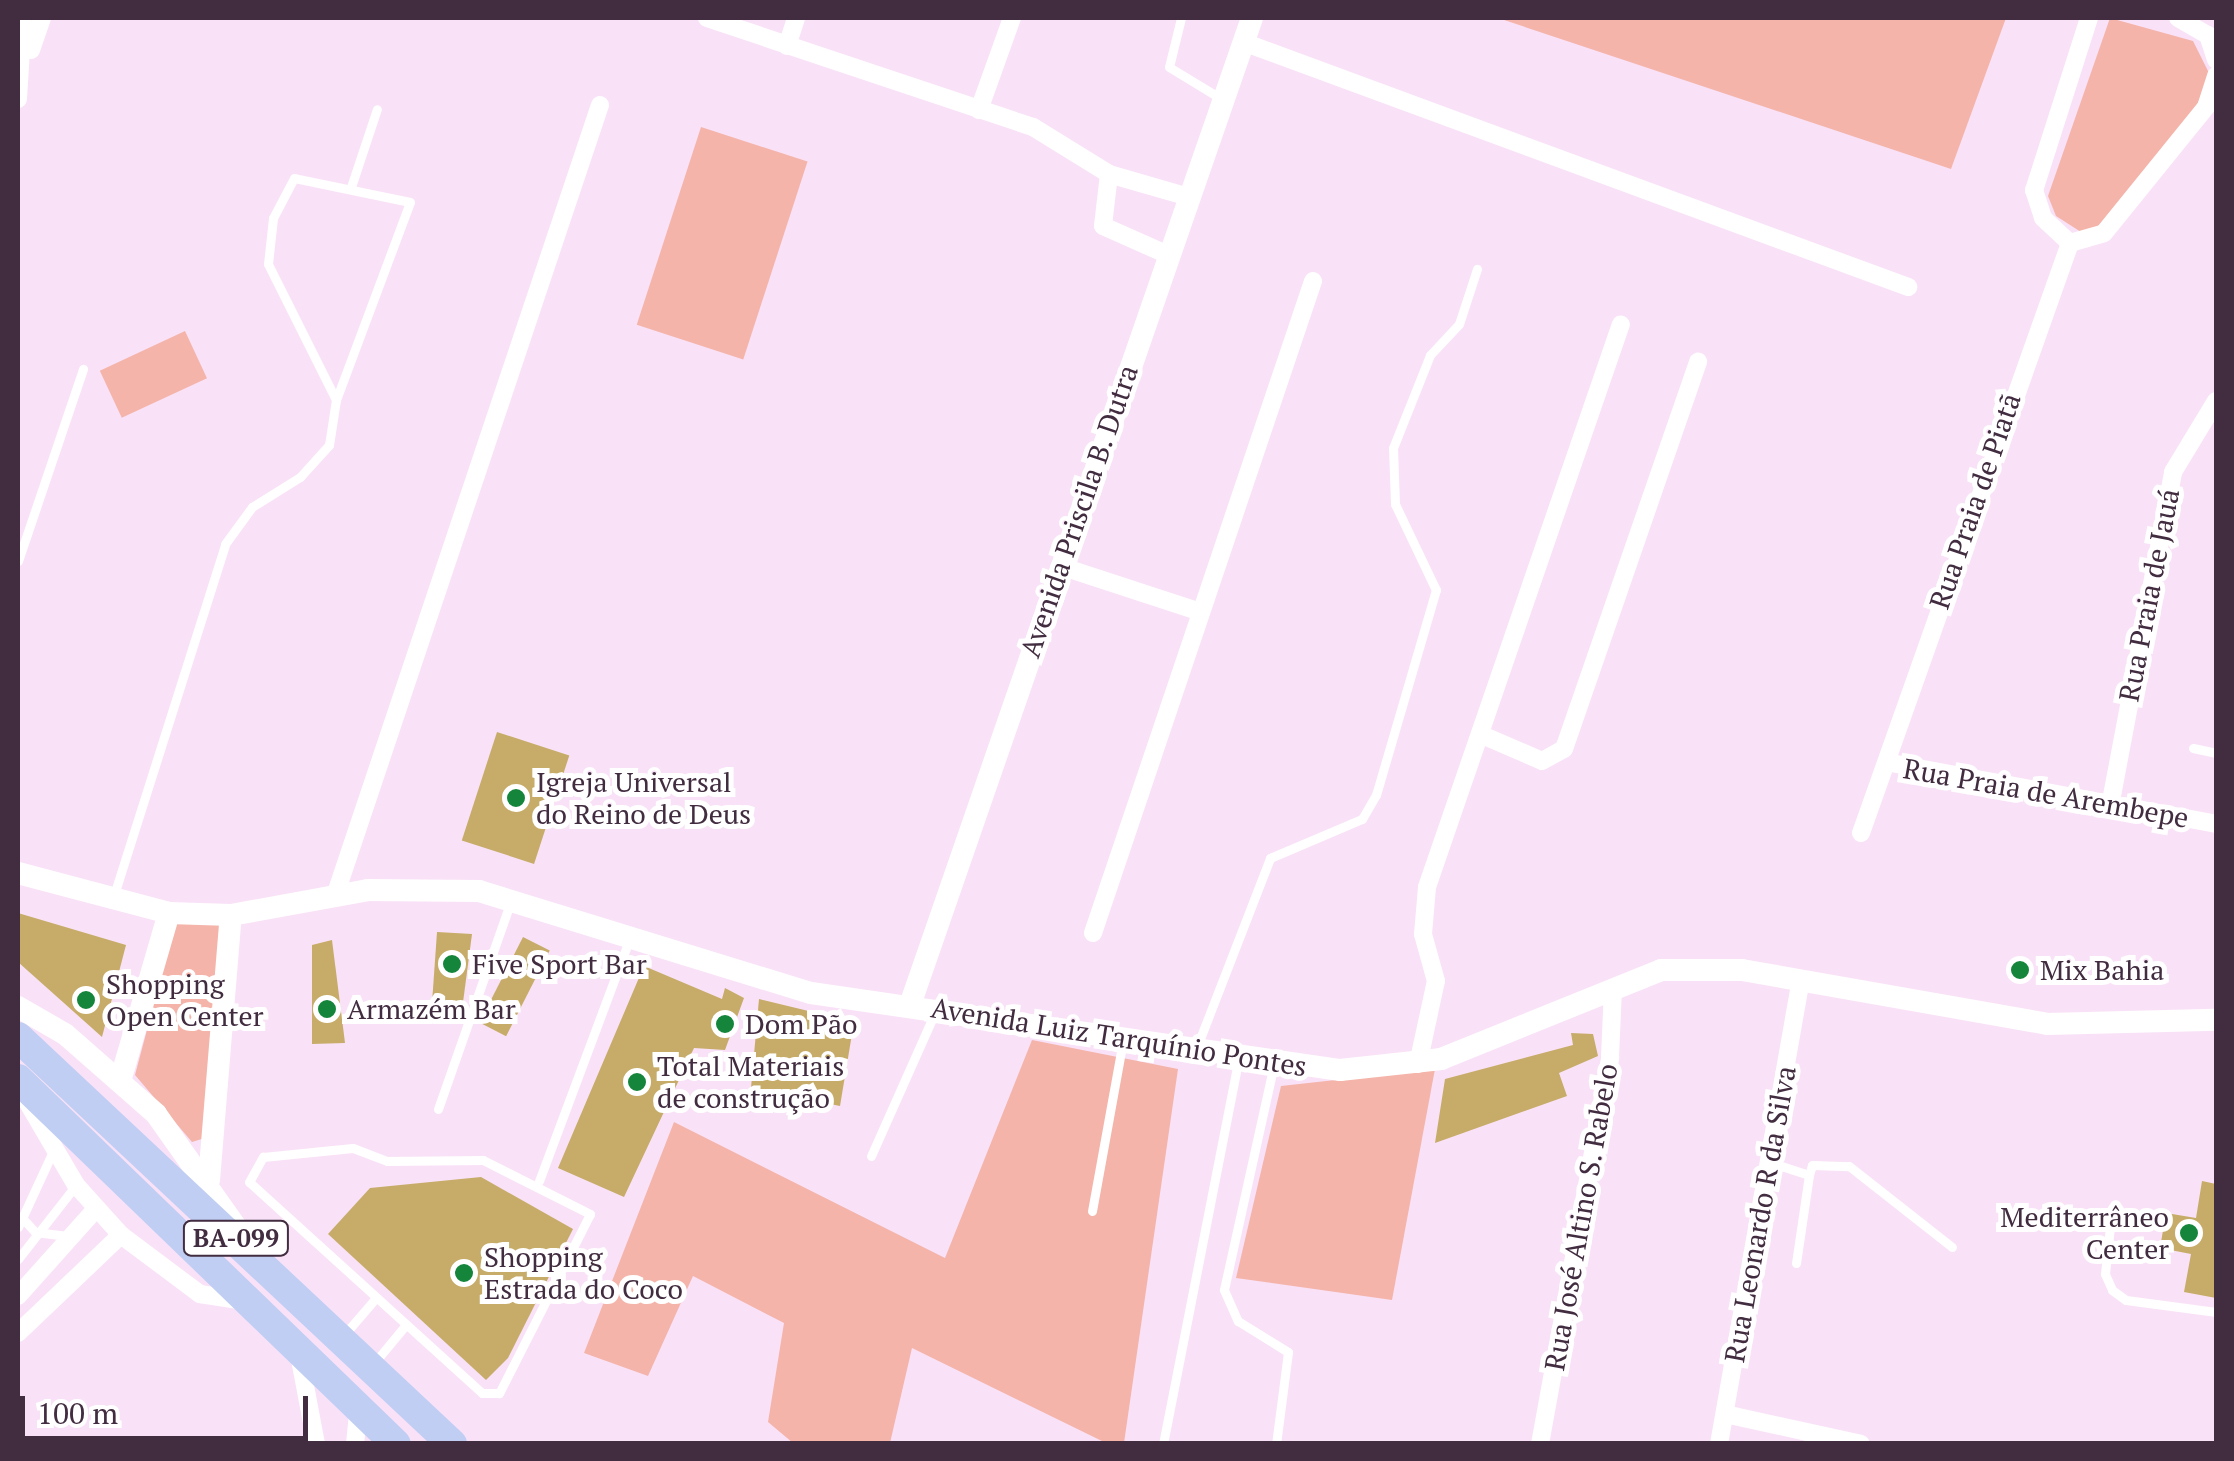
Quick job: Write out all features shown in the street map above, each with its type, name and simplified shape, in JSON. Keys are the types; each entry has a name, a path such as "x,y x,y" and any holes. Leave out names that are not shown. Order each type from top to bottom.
{"highway":[{"name":"BA-099","path":"18,1037 374,1364 452,1444"},
{"name":"BA-099","path":"18,1082 359,1400 396,1444"}],"street":[{"path":"22,18 26,64"},
{"path":"18,99 42,18"},
{"path":"708,18 1070,142 1109,174 1185,196"},
{"path":"787,46 796,18"},
{"path":"980,110 1012,18"},
{"name":"Avenida Priscila B. Dutra","path":"910,1005 1185,196 1252,18"},
{"path":"2089,18 2034,190 2043,218 2070,243 2104,233 2206,107 2216,76"},
{"path":"2178,18 2208,34 2216,60"},
{"path":"1243,42 1908,287"},
{"path":"336,894 600,105"},
{"path":"1109,174 1104,226 1166,254"},
{"name":"Rua Praia de Piatã","path":"1890,764 1998,429 2070,243"},
{"path":"1093,933 1313,281"},
{"path":"1418,1064 1436,981 1423,934 1427,886 1621,324"},
{"path":"1482,735 1542,761 1564,749 1698,361"},
{"name":"Rua Praia de Jauá","path":"2111,801 2172,472 2216,401"},
{"path":"1060,566 1201,612"},
{"name":"Rua Praia de Arembepe","path":"1861,832 1890,764 2111,801 2216,824"},
{"name":"Avenida Luiz Tarquínio Pontes","path":"18,873 169,913 231,915 336,894 430,888 512,897 752,980 1274,1064 1418,1064 1662,970 1707,968 2032,1022 2213,1018"},
{"path":"121,1078 169,913"},
{"path":"209,1180 231,915"},
{"name":"Rua Leonardo R da Silva","path":"1720,1444 1800,984"},
{"name":"Rua José Altino S. Rabelo","path":"1540,1444 1610,1057 1613,989"},
{"path":"18,1007 121,1078 209,1180 256,1256"},
{"path":"18,1082 76,1184 120,1235 200,1294 256,1302"},
{"path":"18,1296 95,1210"},
{"path":"18,1333 120,1235"},
{"path":"71,1236 98,1256"},
{"path":"298,1343 316,1444"},
{"path":"355,1444 359,1400"},
{"path":"1725,1414 1861,1444"}],"lane":[{"path":"1181,18 1169,67 1222,98"},
{"path":"351,187 377,109"},
{"path":"113,898 225,544 252,507 319,460 336,400 410,202 294,178 266,248 276,288 336,400"},
{"path":"1194,1053 1270,858 1362,819 1376,795 1436,590 1395,504 1393,448 1430,355 1459,324 1477,269"},
{"path":"18,561 83,370"},
{"path":"2193,748 2216,754"},
{"path":"438,1108 512,897"},
{"path":"539,1181 630,938"},
{"path":"871,1156 936,1009"},
{"path":"1092,1211 1123,1041"},
{"path":"1164,1444 1238,1060"},
{"path":"1274,1064 1224,1290 1238,1321 1288,1352 1276,1444"},
{"path":"352,1148 387,1161 483,1160 539,1181 582,1205 589,1224 499,1393 482,1393 375,1299 253,1192 252,1164 352,1148"},
{"path":"54,1149 21,1223 41,1234 71,1236"},
{"path":"1769,1162 1809,1175"},
{"path":"1796,1264 1812,1165 1849,1166 1952,1247"},
{"path":"18,1259 76,1184"},
{"path":"2112,1208 2112,1290 2126,1300 2216,1312"},
{"path":"343,1336 375,1299"},
{"path":"374,1364 404,1327"}],"shaded area":[{"path":"1498,18 2006,18 1951,169"},
{"path":"2110,18 2193,41 2209,73 2200,106 2095,231 2081,232 2056,216 2048,196"},
{"path":"701,127 808,162 743,359 637,325"},
{"path":"185,331 207,378 122,418 100,371"},
{"path":"176,921 224,925 205,1138 192,1142 135,1075"},
{"path":"1032,1040 1178,1069 1124,1443 1106,1443 912,1348 890,1443 793,1443 768,1422 784,1323 693,1276 648,1376 584,1353 674,1122 945,1258"},
{"path":"1435,1069 1392,1300 1236,1278 1281,1086"}],"building":[{"name":"Igreja Universal do Reino de Deus","path":"497,732 569,755 534,864 462,840"},
{"name":"Shopping Open Center","path":"18,913 126,945 102,1037 18,962"},
{"name":"Five Sport Bar","path":"437,932 472,934 462,1010 432,1003"},
{"path":"523,937 550,951 506,1036 479,1023"},
{"name":"Armazém Bar","path":"332,940 345,1043 312,1044 312,945"},
{"name":"Total Materiais de construção","path":"644,966 722,999 725,988 744,998 725,1050 694,1048 624,1197 558,1168"},
{"path":"759,999 854,1022 840,1106 751,1088"},
{"path":"1571,1033 1593,1034 1598,1056 1559,1073 1567,1096 1435,1143 1445,1079 1573,1045"},
{"name":"Shopping Estrada do Coco","path":"481,1177 573,1229 508,1358 486,1380 328,1234 370,1188"},
{"name":"Mediterrâneo Center","path":"2202,1181 2216,1184 2216,1298 2184,1292 2191,1254 2160,1248 2166,1213 2196,1218"}],"place":[{"name":"Igreja Universal do Reino de Deus","path":"516,798"},
{"name":"Five Sport Bar","path":"452,964"},
{"name":"Mix Bahia","path":"2020,970"},
{"name":"Shopping Open Center","path":"86,1000"},
{"name":"Armazém Bar","path":"327,1009"},
{"name":"Dom Pão","path":"725,1024"},
{"name":"Total Materiais de construção","path":"637,1082"},
{"name":"Mediterrâneo Center","path":"2189,1233"},
{"name":"Shopping Estrada do Coco","path":"464,1273"}]}
